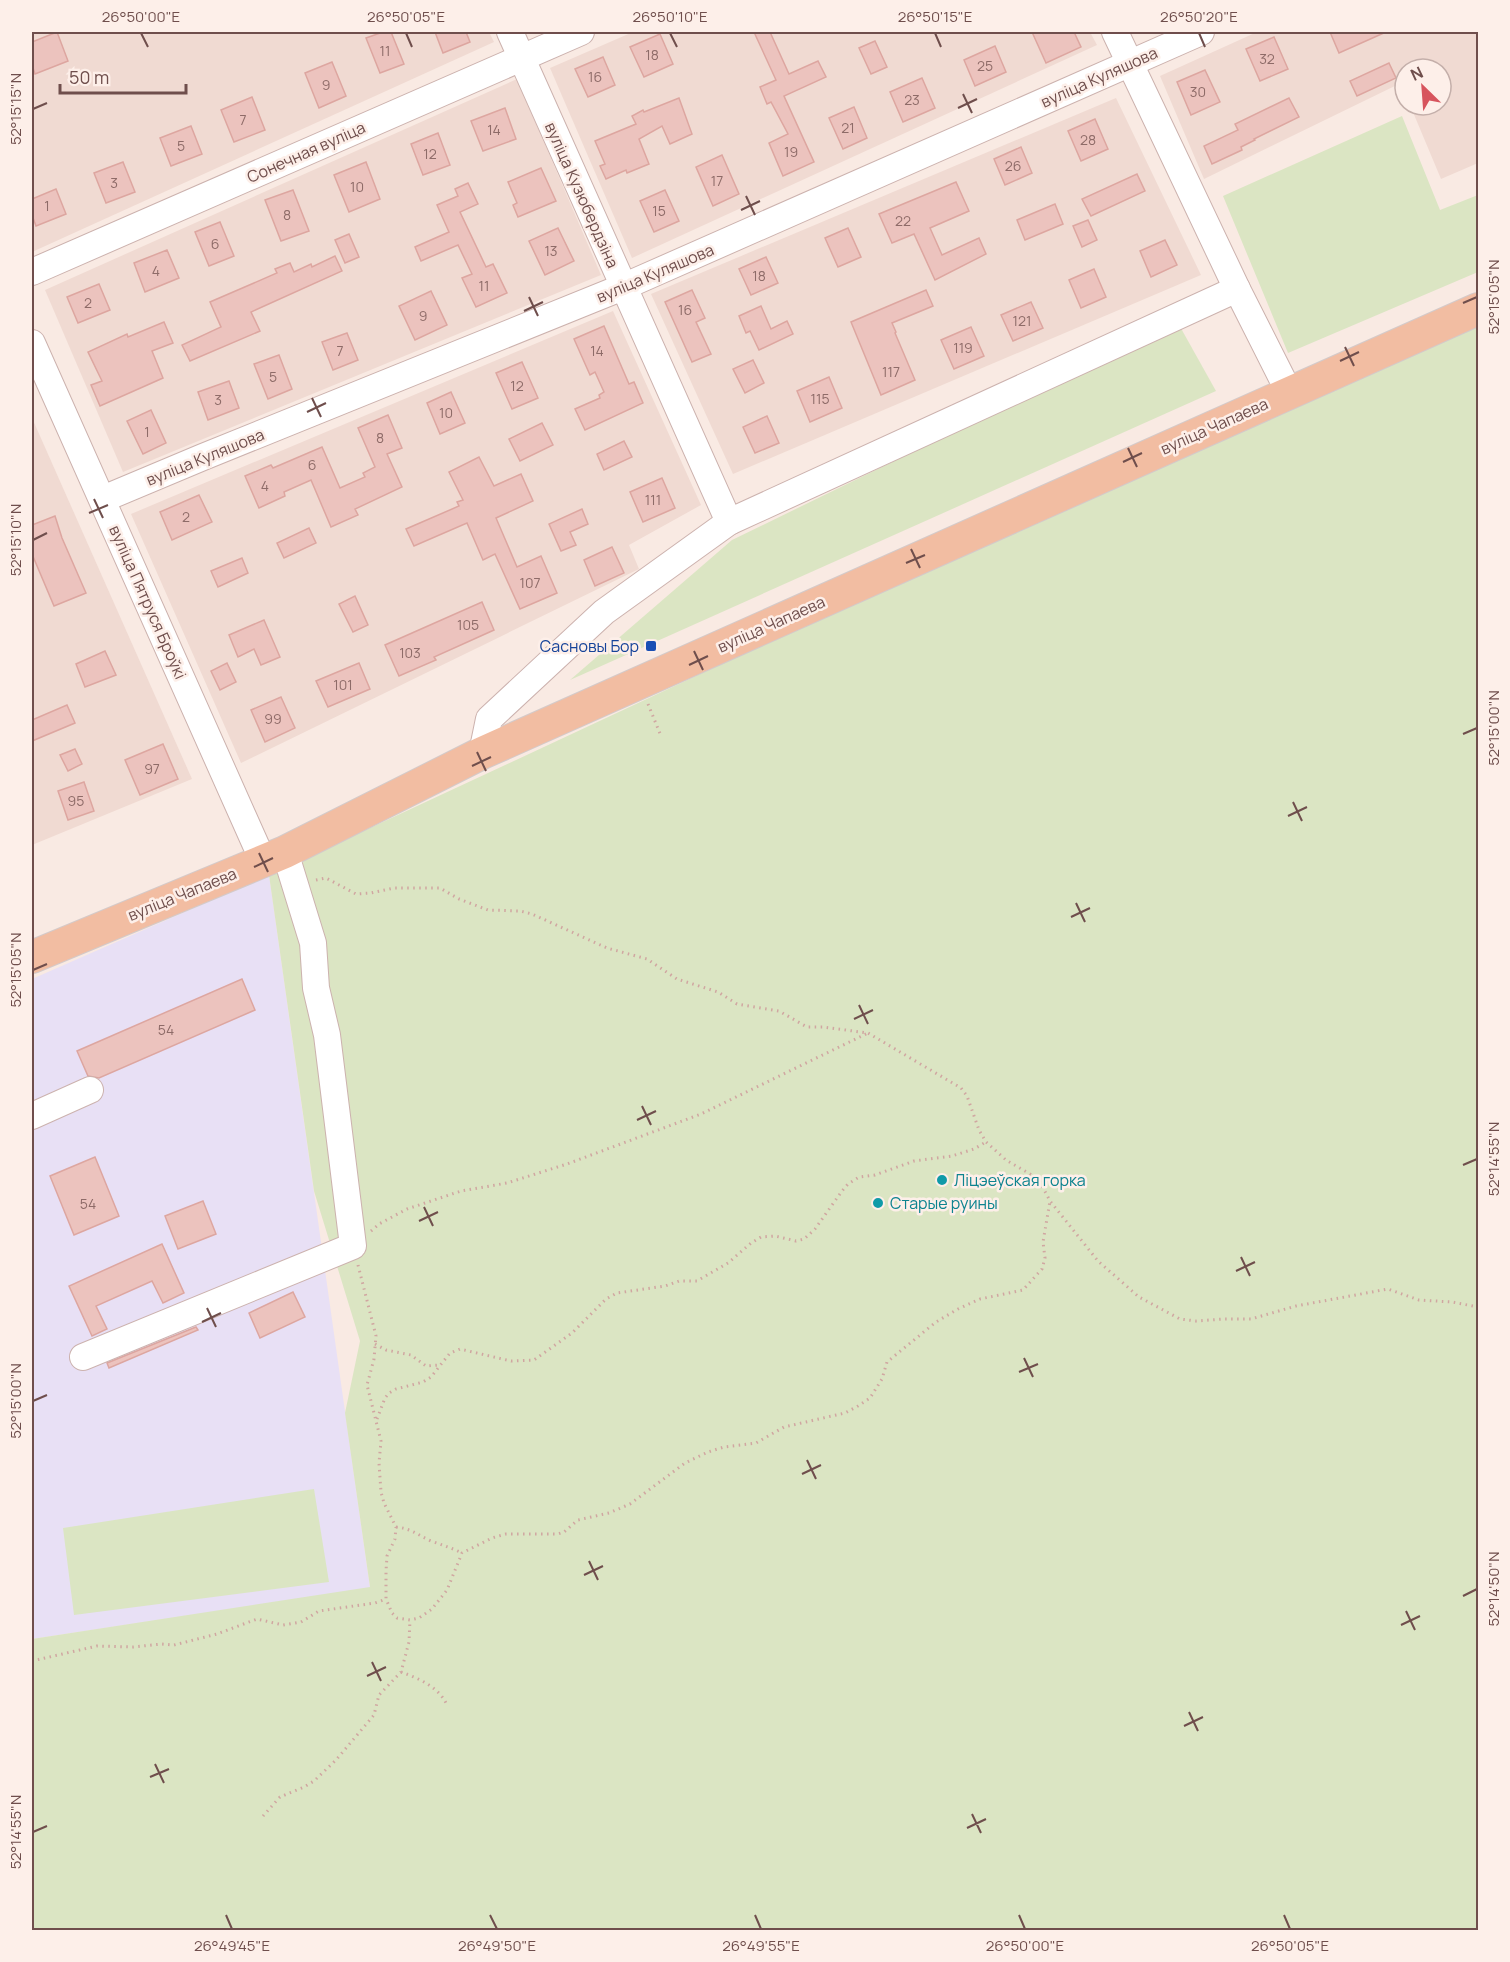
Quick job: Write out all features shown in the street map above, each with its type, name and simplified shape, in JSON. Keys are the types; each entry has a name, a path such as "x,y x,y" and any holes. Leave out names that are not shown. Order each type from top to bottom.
{"main road":[{"name":"вуліца Чапаева","path":"32,957 274,856 482,753 1479,309"}],"street":[{"name":"вуліца Кузюбердзіна","path":"510,32 729,522"},
{"name":"Сонечная вуліца","path":"32,273 581,32"},
{"path":"1115,32 1289,392"},
{"name":"вуліца Куляшова","path":"103,499 623,287 1201,32"},
{"path":"482,753 489,719 603,612 729,522 1238,289"},
{"name":"вуліца Пятруся Броўкі","path":"32,343 103,499 274,856 296,885 313,943 316,988 327,1035 353,1246"},
{"path":"32,1116 90,1090"},
{"path":"83,1357 353,1246"}],"path":[{"path":"640,683 661,736"},
{"path":"296,885 326,878 356,894 394,888 440,888 459,899 488,910 520,911 532,914 608,948 647,959 676,979 718,992 737,1004 779,1011 807,1027 868,1033 961,1088 967,1096 986,1142 1006,1160 1040,1182 1050,1201 1085,1246 1139,1297 1180,1318 1196,1321 1251,1319 1296,1306 1388,1289 1419,1300 1452,1302 1479,1308"},
{"path":"868,1033 701,1114 567,1164 507,1183 461,1191 407,1209 379,1224 353,1246 376,1336 374,1359 367,1385 381,1441 381,1492 396,1527 395,1539 387,1556 386,1599 388,1606 397,1617 410,1620 432,1609 442,1597 462,1553 492,1538 506,1534 564,1532 578,1520 609,1513 630,1504 686,1463 708,1452 724,1447 756,1443 784,1427 845,1413 858,1406 870,1398 882,1379 887,1362 936,1322 980,1299 1023,1290 1042,1269 1045,1258 1043,1242 1050,1201"},
{"path":"376,1420 389,1394 396,1389 423,1382 431,1377 450,1353 460,1349 511,1360 534,1360 572,1334 606,1299 617,1293 664,1286 679,1281 697,1281 728,1263 761,1237 775,1236 796,1241 804,1239 815,1229 848,1184 914,1161 963,1153 986,1142"},
{"path":"375,1344 386,1350 411,1355 426,1366 439,1365"},
{"path":"396,1527 407,1528 462,1553"},
{"path":"32,1661 97,1646 174,1645 217,1634 257,1619 283,1625 301,1622 319,1611 375,1603 386,1599"},
{"path":"263,1816 280,1797 314,1781 336,1760 374,1715 379,1695 400,1672 409,1642 410,1620"},
{"path":"400,1672 432,1687 443,1696 447,1704"}],"shaded area":[{"path":"32,32 489,32 494,42 32,252"},
{"path":"633,32 1090,32 1097,45 632,258 550,68"},
{"path":"1257,32 1478,32 1478,163 1441,179 1415,117 1453,117 1453,57 1393,57 1393,87 1204,179 1160,76"},
{"path":"517,79 601,275 123,472 45,290"},
{"path":"1116,98 1201,275 733,474 651,294"},
{"path":"613,311 701,505 629,545 639,569 241,763 131,514"},
{"path":"32,418 192,779 32,845"},
{"path":"269,875 370,1588 32,1639 32,979"}],"green space":[{"path":"1402,117 1440,210 1478,195 1478,272 1288,353 1223,196"},
{"path":"1478,315 1478,1930 32,1930 32,1639 370,1587 345,1413 360,1341 314,1191 269,875 1428,335"},
{"path":"1178,323 1216,391 570,680 732,540"},
{"path":"314,1489 329,1582 74,1615 63,1528"}],"building":[{"path":"57,32 68,61 35,74 32,65 32,42"},
{"path":"383,32 391,32 404,64 380,73 366,38"},
{"path":"435,32 466,32 470,42 443,53"},
{"path":"754,32 770,32 789,74 818,61 826,77 784,96 814,162 783,176 769,143 788,134 771,102 767,104 760,87 776,80"},
{"path":"1032,32 1074,32 1081,47 1046,63"},
{"path":"1330,32 1386,32 1339,53"},
{"path":"660,34 673,64 644,77 630,47"},
{"path":"1274,37 1288,69 1260,81 1246,49"},
{"path":"875,41 887,67 871,74 859,48"},
{"path":"995,46 1006,72 975,86 964,60"},
{"path":"603,57 615,85 588,97 575,69"},
{"path":"332,62 346,96 319,108 305,73"},
{"path":"1389,63 1393,72 1393,79 1357,96 1350,81"},
{"path":"1205,70 1220,102 1191,115 1177,82"},
{"path":"922,78 935,108 903,122 890,92"},
{"path":"252,97 265,130 234,142 221,110"},
{"path":"679,98 692,134 670,144 662,126 639,139 649,164 627,173 626,170 606,179 600,166 605,164 595,141 636,124 632,116 643,110 644,112"},
{"path":"1289,98 1299,117 1254,139 1241,147 1242,150 1212,164 1204,146 1238,130 1235,124"},
{"path":"854,107 867,138 843,149 829,118"},
{"path":"505,108 516,139 483,151 471,121"},
{"path":"1095,119 1108,149 1081,161 1068,131"},
{"path":"191,126 202,154 171,166 160,138"},
{"path":"438,133 450,165 423,175 411,144"},
{"path":"1021,147 1032,173 1005,185 994,159"},
{"path":"722,155 739,194 713,206 696,167"},
{"path":"123,162 135,192 106,203 94,173"},
{"path":"366,162 380,199 349,212 334,175"},
{"path":"541,168 556,201 518,217 513,205 517,203 508,182"},
{"path":"1137,174 1145,191 1091,216 1082,199"},
{"path":"956,182 969,211 930,228 942,255 979,238 986,254 935,280 914,234 892,243 879,214"},
{"path":"468,183 478,204 460,212 486,267 493,264 507,293 476,307 462,278 472,274 458,245 421,261 415,247 449,232 437,205 458,196 455,189"},
{"path":"56,189 66,214 36,226 32,215 32,199"},
{"path":"293,190 309,231 281,241 265,200"},
{"path":"665,190 679,221 654,232 640,201"},
{"path":"1055,204 1063,224 1025,240 1017,220"},
{"path":"1088,220 1097,240 1082,247 1073,226"},
{"path":"220,222 234,256 209,266 195,232"},
{"path":"558,228 574,261 545,275 529,241"},
{"path":"848,228 861,257 838,267 825,238"},
{"path":"349,234 359,257 345,263 335,240"},
{"path":"1165,240 1177,265 1151,277 1140,251"},
{"path":"167,250 179,278 145,292 134,263"},
{"path":"335,256 342,271 251,312 260,331 190,361 182,345 221,327 210,302 277,273 275,269 290,263 294,272 311,264 312,267"},
{"path":"766,257 778,283 751,295 739,269"},
{"path":"1094,269 1106,297 1081,308 1069,280"},
{"path":"99,284 110,310 78,323 67,297"},
{"path":"692,290 705,318 696,322 711,354 692,362 665,302"},
{"path":"926,290 933,306 892,323 915,380 881,395 851,322"},
{"path":"431,291 447,325 415,340 399,306"},
{"path":"1031,302 1043,328 1013,341 1001,315"},
{"path":"761,306 771,329 787,321 793,334 759,350 750,331 746,333 739,316"},
{"path":"164,322 173,343 152,351 163,378 100,406 91,385 102,381 88,352 127,334 128,337"},
{"path":"604,326 629,384 634,382 643,403 585,430 575,409 600,398 599,395 604,392 595,372 590,375 574,339"},
{"path":"971,327 984,356 954,369 941,340"},
{"path":"347,333 358,360 333,370 322,342"},
{"path":"279,355 292,389 268,399 254,364"},
{"path":"753,360 764,383 745,393 733,369"},
{"path":"522,362 538,398 512,409 496,373"},
{"path":"829,377 842,408 810,422 797,391"},
{"path":"229,381 239,408 208,420 198,392"},
{"path":"451,392 465,423 440,434 427,403"},
{"path":"151,410 166,443 143,454 127,421"},
{"path":"388,415 402,448 387,454 402,487 355,509 358,515 331,527 311,480 284,492 285,496 259,508 245,476 271,465 273,468 322,447 340,488 365,477 363,473 375,467 358,428"},
{"path":"767,416 779,443 755,453 743,427"},
{"path":"542,423 553,445 520,461 509,439"},
{"path":"624,441 632,457 604,470 597,454"},
{"path":"479,457 494,486 521,474 533,501 496,518 517,567 541,556 557,593 520,609 495,554 483,560 467,523 414,546 406,529 459,506 457,502 463,500 449,472"},
{"path":"662,478 675,508 643,522 630,492"},
{"path":"199,495 212,522 172,540 160,512"},
{"path":"582,509 588,524 570,532 576,545 561,551 549,524"},
{"path":"55,516 86,593 54,606 32,554 32,525"},
{"path":"309,528 316,543 284,558 277,543"},
{"path":"612,547 624,573 595,586 584,560"},
{"path":"242,558 248,573 218,587 211,571"},
{"path":"355,596 368,625 353,632 339,604"},
{"path":"482,602 494,630 434,657 436,660 399,676 385,645"},
{"path":"264,620 280,657 261,665 254,649 238,657 229,635"},
{"path":"105,651 116,675 85,687 76,664"},
{"path":"227,663 236,682 220,690 211,671"},
{"path":"359,663 370,689 328,707 316,681"},
{"path":"281,697 295,728 265,742 251,710"},
{"path":"67,705 75,723 32,741 32,720"},
{"path":"163,744 178,779 140,795 125,760"},
{"path":"75,749 82,764 68,771 60,755"},
{"path":"84,782 94,811 68,820 58,791"},
{"path":"242,979 255,1010 99,1078 88,1076 77,1051"},
{"path":"95,1157 119,1216 74,1235 50,1176"},
{"path":"203,1201 216,1234 178,1249 165,1216"},
{"path":"162,1244 184,1293 163,1303 152,1281 96,1306 107,1329 92,1336 69,1286"},
{"path":"293,1292 305,1317 260,1338 249,1313"},
{"path":"196,1327 198,1330 109,1368 107,1363"}],"place":[{"name":"Сасновы Бор","path":"651,646"},
{"name":"Ліцэеўская горка","path":"942,1180"},
{"name":"Старые руины","path":"878,1203"}]}
